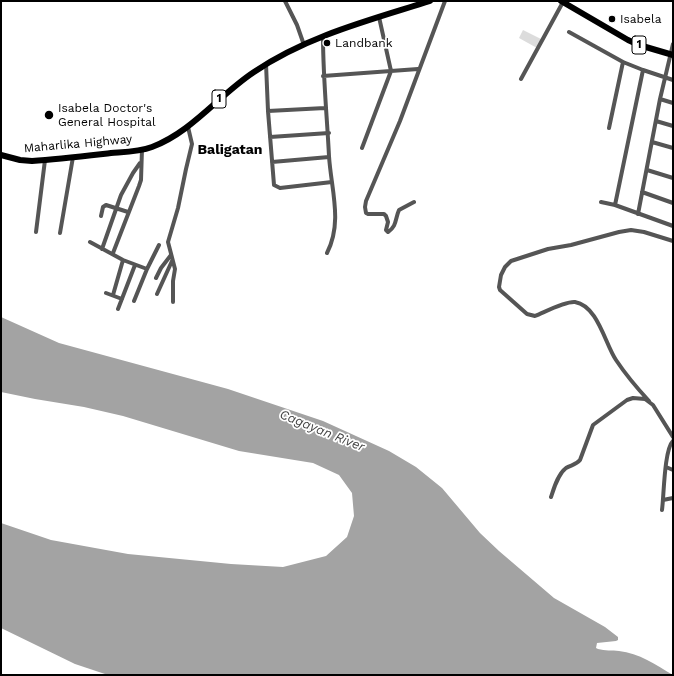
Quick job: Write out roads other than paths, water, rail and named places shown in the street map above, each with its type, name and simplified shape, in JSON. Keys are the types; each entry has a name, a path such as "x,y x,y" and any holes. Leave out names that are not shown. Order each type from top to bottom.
{"highway":[{"name":"Maharlika Highway","path":"1,155 20,160 45,160 142,150 153,147 188,127 234,86 266,64 323,36 430,1"},
{"name":"1","path":"562,2 628,40 639,45 672,54"}],"street":[{"path":"285,1 297,24 304,45"},
{"path":"414,202 399,210 396,224 387,232 388,222 386,216 381,214 368,214 366,213 365,209 366,201 400,121 418,69 445,1"},
{"path":"521,79 562,2"},
{"path":"362,148 391,71 379,17"},
{"path":"569,32 623,62 673,80"},
{"path":"323,36 325,108 329,133 329,157 336,210 333,241 327,253"},
{"path":"638,214 660,99 672,54 673,44"},
{"path":"609,128 623,62"},
{"path":"266,64 274,185 278,187 332,182"},
{"path":"323,76 418,69"},
{"path":"615,205 643,70"},
{"path":"660,99 673,104"},
{"path":"268,111 325,108"},
{"path":"656,121 673,126"},
{"path":"173,302 173,281 175,269 168,239 178,208 192,144 188,127"},
{"path":"270,137 329,133"},
{"path":"652,142 673,148"},
{"path":"113,253 141,180 142,150"},
{"path":"272,162 329,157"},
{"path":"60,232 72,158"},
{"path":"36,232 45,160"},
{"path":"102,249 122,195 141,161"},
{"path":"647,170 673,178"},
{"path":"642,192 673,203"},
{"path":"601,202 615,205 673,226"},
{"path":"100,216 103,207 106,205 128,212"},
{"path":"673,241 644,232 631,230 619,232 571,245 548,249 511,261 505,267 499,282 499,287 502,293 520,309 531,316 535,316 571,302 585,306 590,311 600,328 615,359 627,376 658,410 673,437"},
{"path":"90,242 113,253 123,260 147,270"},
{"path":"134,301 159,245"},
{"path":"156,278 161,268 171,255"},
{"path":"113,295 123,260"},
{"path":"157,294 173,261"},
{"path":"118,309 135,265"},
{"path":"106,293 122,299"},
{"path":"550,496 562,472 568,467 579,462 593,425 627,400 641,398 649,401"},
{"path":"662,510 666,467 670,443 673,441"},
{"path":"666,467 673,470"},
{"path":"663,500 673,498"}],"water":[{"name":"Cagayan River","path":"1,317 59,343 228,389 323,421 389,451 416,467 442,488 480,533 554,598 605,627 618,637 618,640 616,641 597,643 596,648 633,654 673,675 108,675 75,664 1,628 1,523 51,540 128,554 231,564 283,567 326,556 347,537 354,516 352,493 339,475 313,463 239,451 123,416 84,407 1,392"}],"place":[{"name":"Isabela","path":"612,19"},
{"name":"Landbank","path":"327,43"},
{"name":"Isabela Doctor's General Hospital","path":"49,115"}],"district":[{"name":"Baligatan","path":"230,150"}]}
